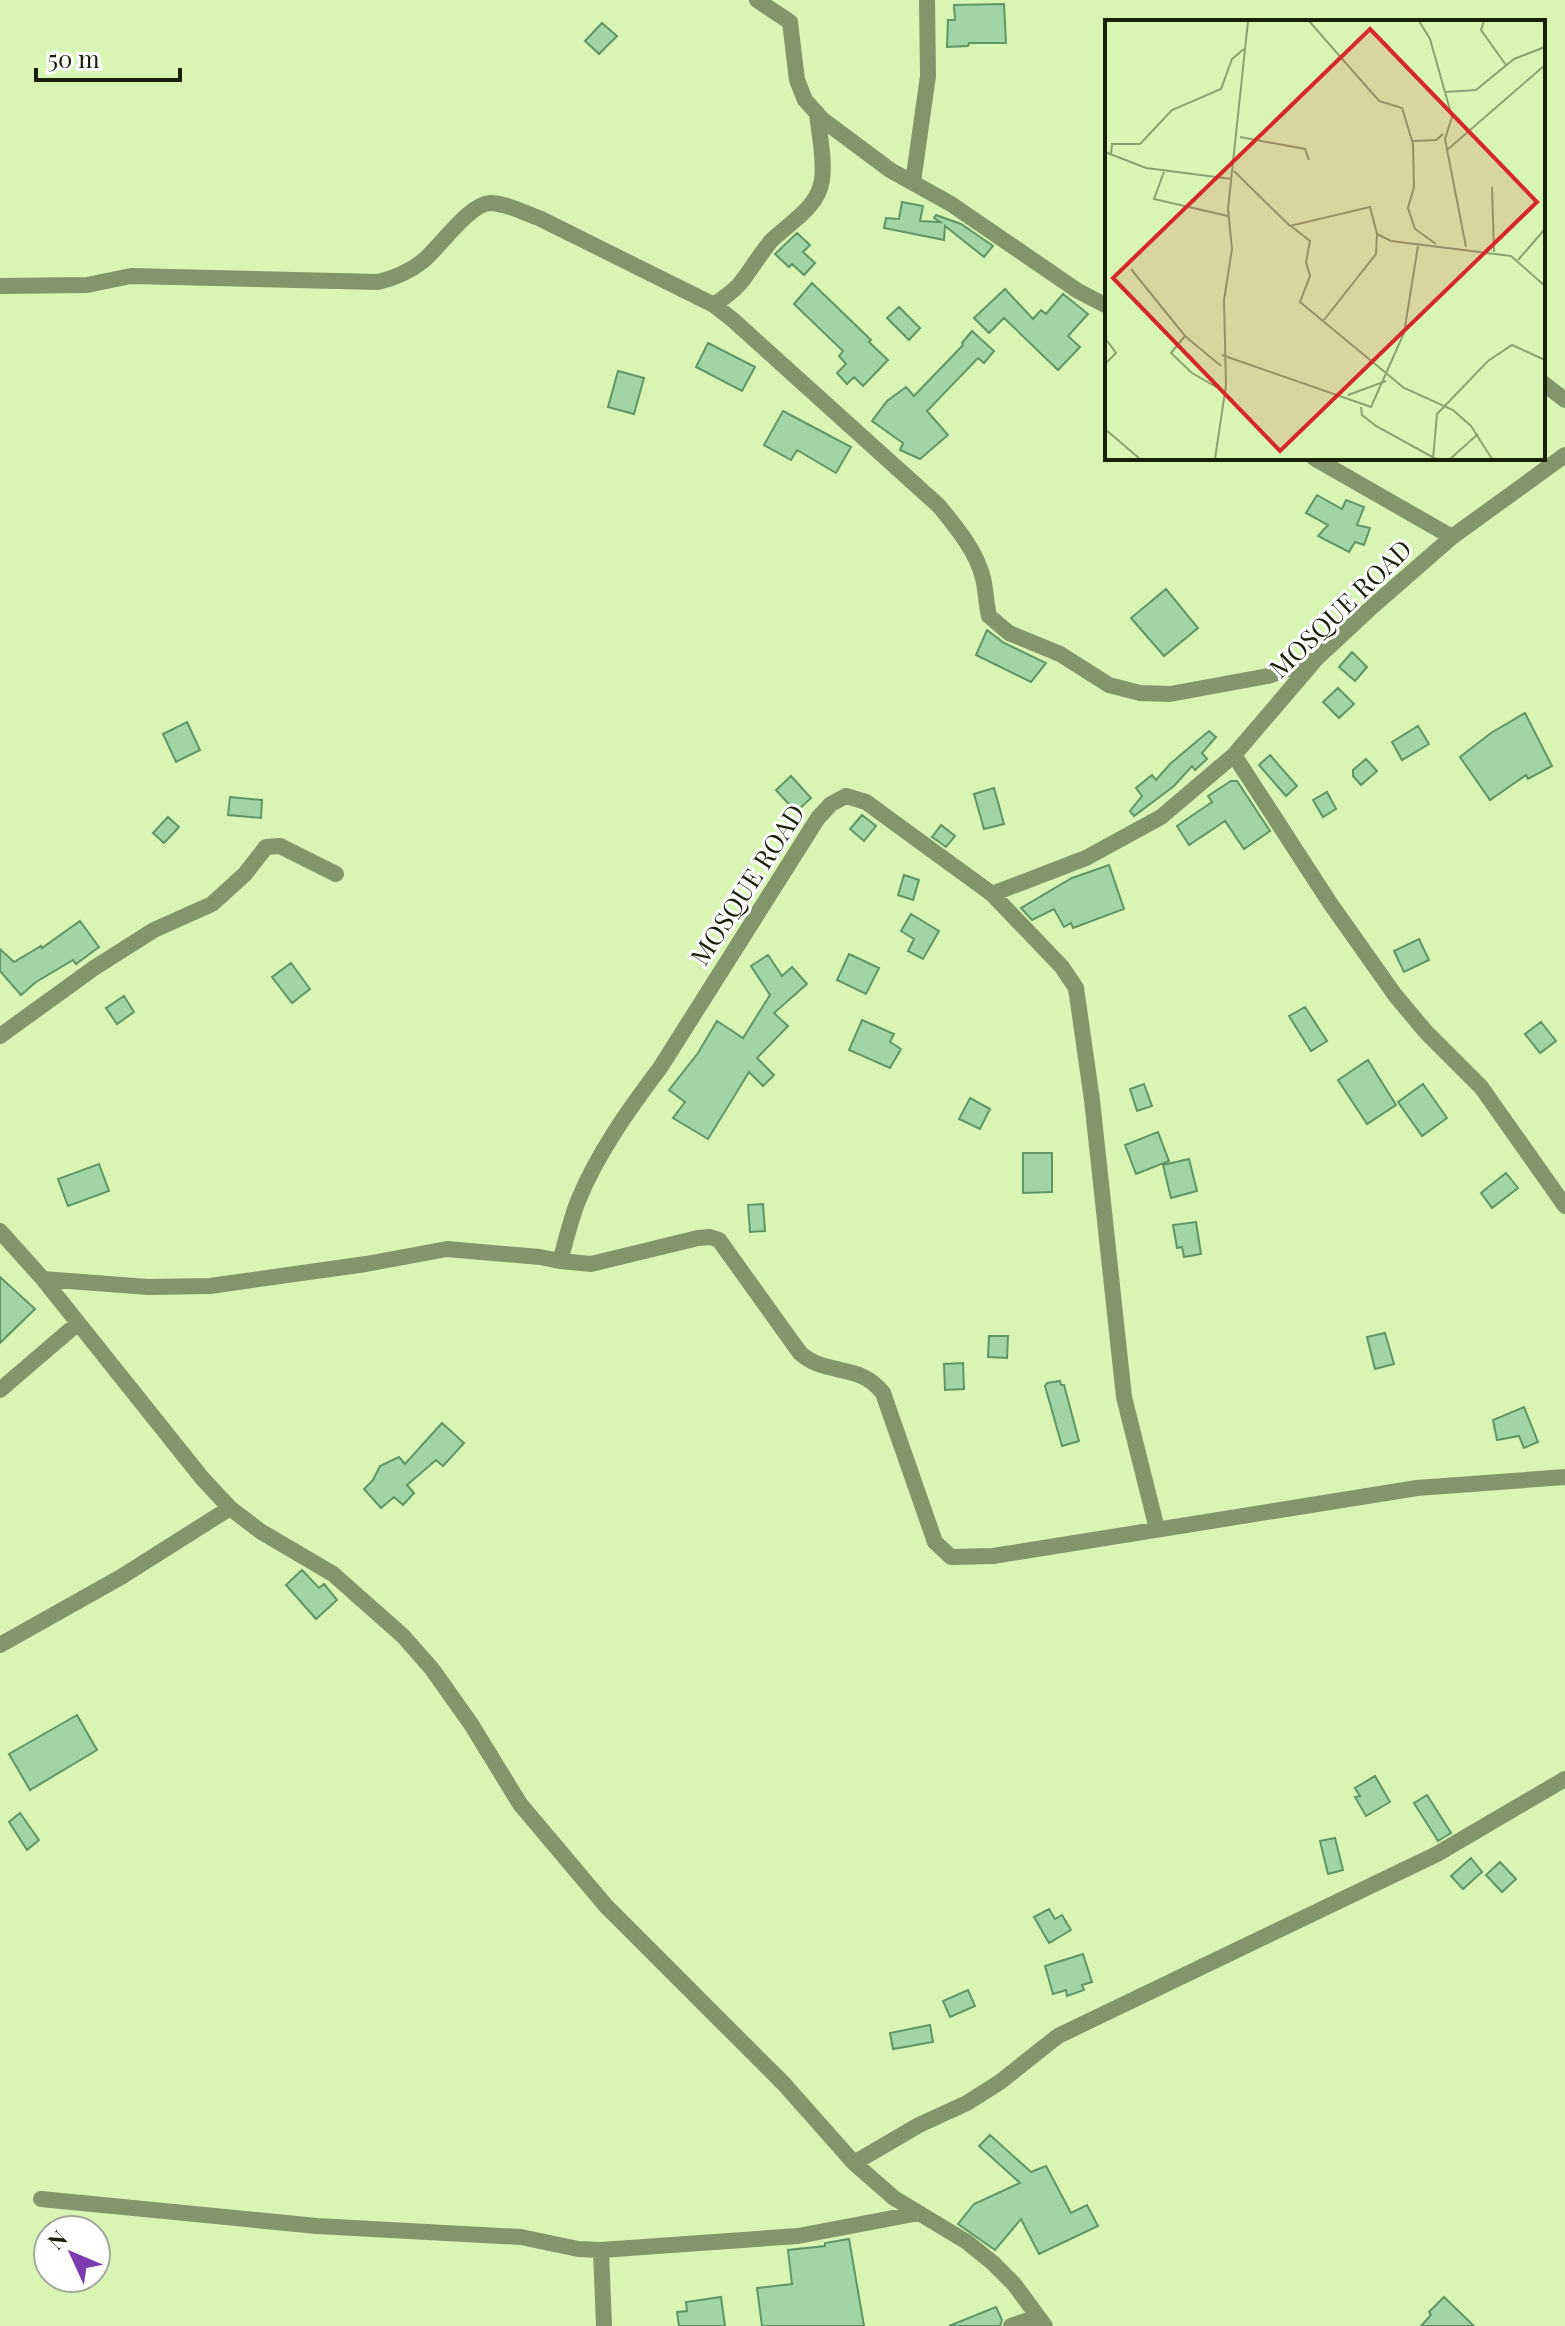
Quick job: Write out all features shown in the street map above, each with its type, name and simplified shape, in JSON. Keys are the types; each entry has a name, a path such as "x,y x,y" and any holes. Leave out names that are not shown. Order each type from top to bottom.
{"street":[{"path":"757,0 790,22 797,80 805,100 852,144 964,213 1078,291 1105,305"},
{"path":"913,182 928,76 927,0"},
{"path":"714,305 740,283 771,242 805,211 816,196 822,182 817,113"},
{"path":"0,286 87,285 131,276 378,282 400,276 424,260 476,208 489,203 539,218 714,305 939,506 961,532 973,554 983,578 989,616 1009,633 1060,654 1109,685 1140,693 1170,694 1268,676 1316,659"},
{"path":"1545,385 1565,400"},
{"name":"MOSQUE ROAD","path":"560,1261 578,1201 599,1160 818,818 831,804 846,796 866,802 992,894 1086,858 1161,817 1234,755 1316,659 1452,537 1565,455"},
{"path":"1317,460 1452,537"},
{"path":"1234,755 1330,903 1395,995 1426,1032 1481,1087 1565,1206"},
{"path":"0,1036 94,968 154,930 212,904 245,874 266,847 280,846 336,874"},
{"path":"992,894 1062,967 1076,988 1092,1100 1124,1397 1157,1529"},
{"path":"0,1231 43,1279 202,1478 230,1508 260,1531 333,1574 403,1636 456,1702 520,1804 606,1906 784,2084 854,2163 894,2198 967,2242 1014,2284 1041,2322 1011,2326"},
{"path":"43,1279 148,1287 210,1286 447,1249 591,1264 710,1237 719,1240 800,1353 822,1367 852,1370 865,1376 883,1393 935,1542 951,1557 993,1556 1417,1488 1565,1477"},
{"path":"0,1390 77,1324"},
{"path":"0,1645 121,1577 230,1508"},
{"path":"854,2163 919,2125 967,2103 1000,2082 1058,2036 1437,1854 1565,1779"},
{"path":"41,2199 317,2226 521,2237 578,2249 601,2250 798,2236 919,2213"},
{"path":"601,2250 604,2326"}],"building":[{"path":"1004,4 1006,43 969,43 968,46 947,47 948,20 955,20 954,5"},
{"path":"602,23 617,36 599,54 585,41"},
{"path":"902,202 923,206 920,221 940,222 934,218 936,215 961,224 993,246 984,257 945,226 944,240 884,228 886,218 899,219"},
{"path":"797,233 810,245 803,252 815,263 804,275 775,254"},
{"path":"812,283 888,360 863,386 854,377 847,384 837,373 846,364 839,356 843,351 794,304"},
{"path":"1005,289 1033,319 1041,310 1046,314 1063,294 1088,314 1068,336 1080,347 1058,370 1004,318 989,333 974,318"},
{"path":"899,307 920,328 909,340 887,318"},
{"path":"972,331 994,351 984,363 978,358 927,411 948,435 920,459 900,450 903,443 872,421 887,401 906,387 914,396 963,345"},
{"path":"708,343 755,367 742,391 696,367"},
{"path":"618,371 644,378 634,414 608,407"},
{"path":"783,411 851,447 836,473 797,450 791,460 764,445"},
{"path":"1317,495 1342,509 1346,500 1364,507 1357,525 1370,528 1364,545 1355,542 1349,552 1318,536 1328,525 1306,513"},
{"path":"1166,589 1198,628 1164,656 1131,618"},
{"path":"987,630 1004,643 1046,663 1031,682 976,655"},
{"path":"1352,652 1367,667 1355,681 1339,667"},
{"path":"1338,688 1354,704 1339,718 1323,702"},
{"path":"1525,713 1552,766 1528,779 1526,775 1490,800 1460,757 1491,733"},
{"path":"187,722 200,750 176,762 163,734"},
{"path":"1418,726 1429,744 1402,760 1392,742"},
{"path":"1209,731 1216,737 1202,753 1207,759 1195,770 1192,766 1174,786 1134,816 1130,811 1142,796 1136,788 1152,775 1156,780"},
{"path":"1270,755 1297,786 1286,796 1259,765"},
{"path":"1366,759 1377,771 1361,785 1353,776 1353,770"},
{"path":"791,776 811,798 796,812 776,790"},
{"path":"1231,781 1237,781 1270,831 1244,849 1225,821 1189,845 1177,826 1212,802 1208,796"},
{"path":"994,788 1004,824 984,829 974,794"},
{"path":"1327,792 1336,809 1323,817 1313,800"},
{"path":"230,797 262,800 261,818 228,815"},
{"path":"862,815 876,826 864,841 850,829"},
{"path":"168,817 179,827 164,843 153,833"},
{"path":"941,825 955,836 946,847 932,837"},
{"path":"1109,865 1124,909 1073,928 1071,923 1064,927 1054,909 1032,920 1021,908 1072,878"},
{"path":"904,875 919,880 913,900 898,895"},
{"path":"911,914 939,931 923,959 908,951 914,939 901,931"},
{"path":"80,921 99,947 76,964 73,960 36,982 21,995 0,971 0,949 14,962 42,948"},
{"path":"1419,939 1429,960 1404,972 1394,951"},
{"path":"849,954 879,968 866,994 837,980"},
{"path":"768,955 782,976 792,967 807,984 774,1013 788,1026 757,1058 774,1075 763,1086 749,1072 708,1139 673,1118 685,1102 669,1090 698,1053 717,1021 743,1038 770,995 751,966"},
{"path":"291,963 310,989 292,1003 272,977"},
{"path":"124,996 134,1012 117,1024 106,1008"},
{"path":"1305,1007 1327,1041 1311,1051 1289,1016"},
{"path":"862,1020 894,1034 890,1042 901,1049 890,1068 849,1050"},
{"path":"1541,1022 1556,1041 1540,1053 1525,1034"},
{"path":"1368,1060 1396,1105 1367,1124 1338,1080"},
{"path":"1144,1084 1152,1106 1137,1111 1130,1089"},
{"path":"1423,1084 1447,1118 1422,1136 1398,1102"},
{"path":"970,1098 990,1109 980,1129 959,1119"},
{"path":"1158,1132 1169,1161 1136,1174 1125,1145"},
{"path":"1023,1153 1052,1153 1052,1192 1023,1193"},
{"path":"1189,1159 1197,1191 1171,1198 1163,1165"},
{"path":"99,1164 109,1191 68,1206 58,1179"},
{"path":"1506,1173 1518,1188 1492,1208 1481,1193"},
{"path":"763,1204 765,1231 750,1232 748,1205"},
{"path":"1196,1222 1201,1254 1184,1257 1182,1247 1177,1248 1173,1225"},
{"path":"0,1277 35,1309 0,1343"},
{"path":"1385,1333 1394,1364 1375,1369 1367,1337"},
{"path":"989,1336 1008,1336 1007,1358 988,1357"},
{"path":"963,1363 964,1389 945,1390 944,1364"},
{"path":"1060,1381 1064,1385 1079,1441 1062,1446 1045,1386"},
{"path":"1524,1407 1538,1442 1524,1448 1519,1436 1497,1440 1493,1420"},
{"path":"442,1423 464,1443 443,1466 436,1460 407,1485 414,1493 403,1505 394,1497 381,1508 364,1489 380,1466 399,1457 405,1464"},
{"path":"302,1570 319,1588 324,1584 337,1600 316,1619 286,1585"},
{"path":"77,1715 97,1750 30,1790 9,1754"},
{"path":"1375,1776 1390,1802 1366,1816 1355,1797 1360,1796 1355,1788"},
{"path":"1427,1795 1451,1833 1438,1841 1414,1803"},
{"path":"20,1813 39,1840 27,1850 9,1822"},
{"path":"1335,1838 1343,1870 1328,1874 1320,1841"},
{"path":"1471,1858 1482,1872 1463,1889 1451,1876"},
{"path":"1500,1862 1516,1879 1502,1892 1486,1875"},
{"path":"1049,1909 1055,1919 1062,1915 1071,1930 1049,1943 1034,1917"},
{"path":"1083,1954 1092,1982 1082,1985 1084,1990 1067,1996 1066,1990 1053,1994 1045,1966"},
{"path":"968,1990 975,2006 950,2017 943,2001"},
{"path":"930,2025 933,2042 893,2049 890,2033"},
{"path":"990,2135 1031,2172 1046,2166 1071,2213 1087,2205 1098,2226 1039,2254 1021,2219 995,2250 958,2224 974,2204 1020,2183 979,2146"},
{"path":"849,2239 864,2326 762,2326 757,2288 792,2284 788,2250 825,2246 825,2243"},
{"path":"721,2297 725,2326 679,2326 677,2312 687,2311 686,2302"},
{"path":"1444,2297 1474,2326 1421,2326 1431,2315 1429,2312"},
{"path":"996,2307 1002,2320 1000,2326 949,2326"}]}
